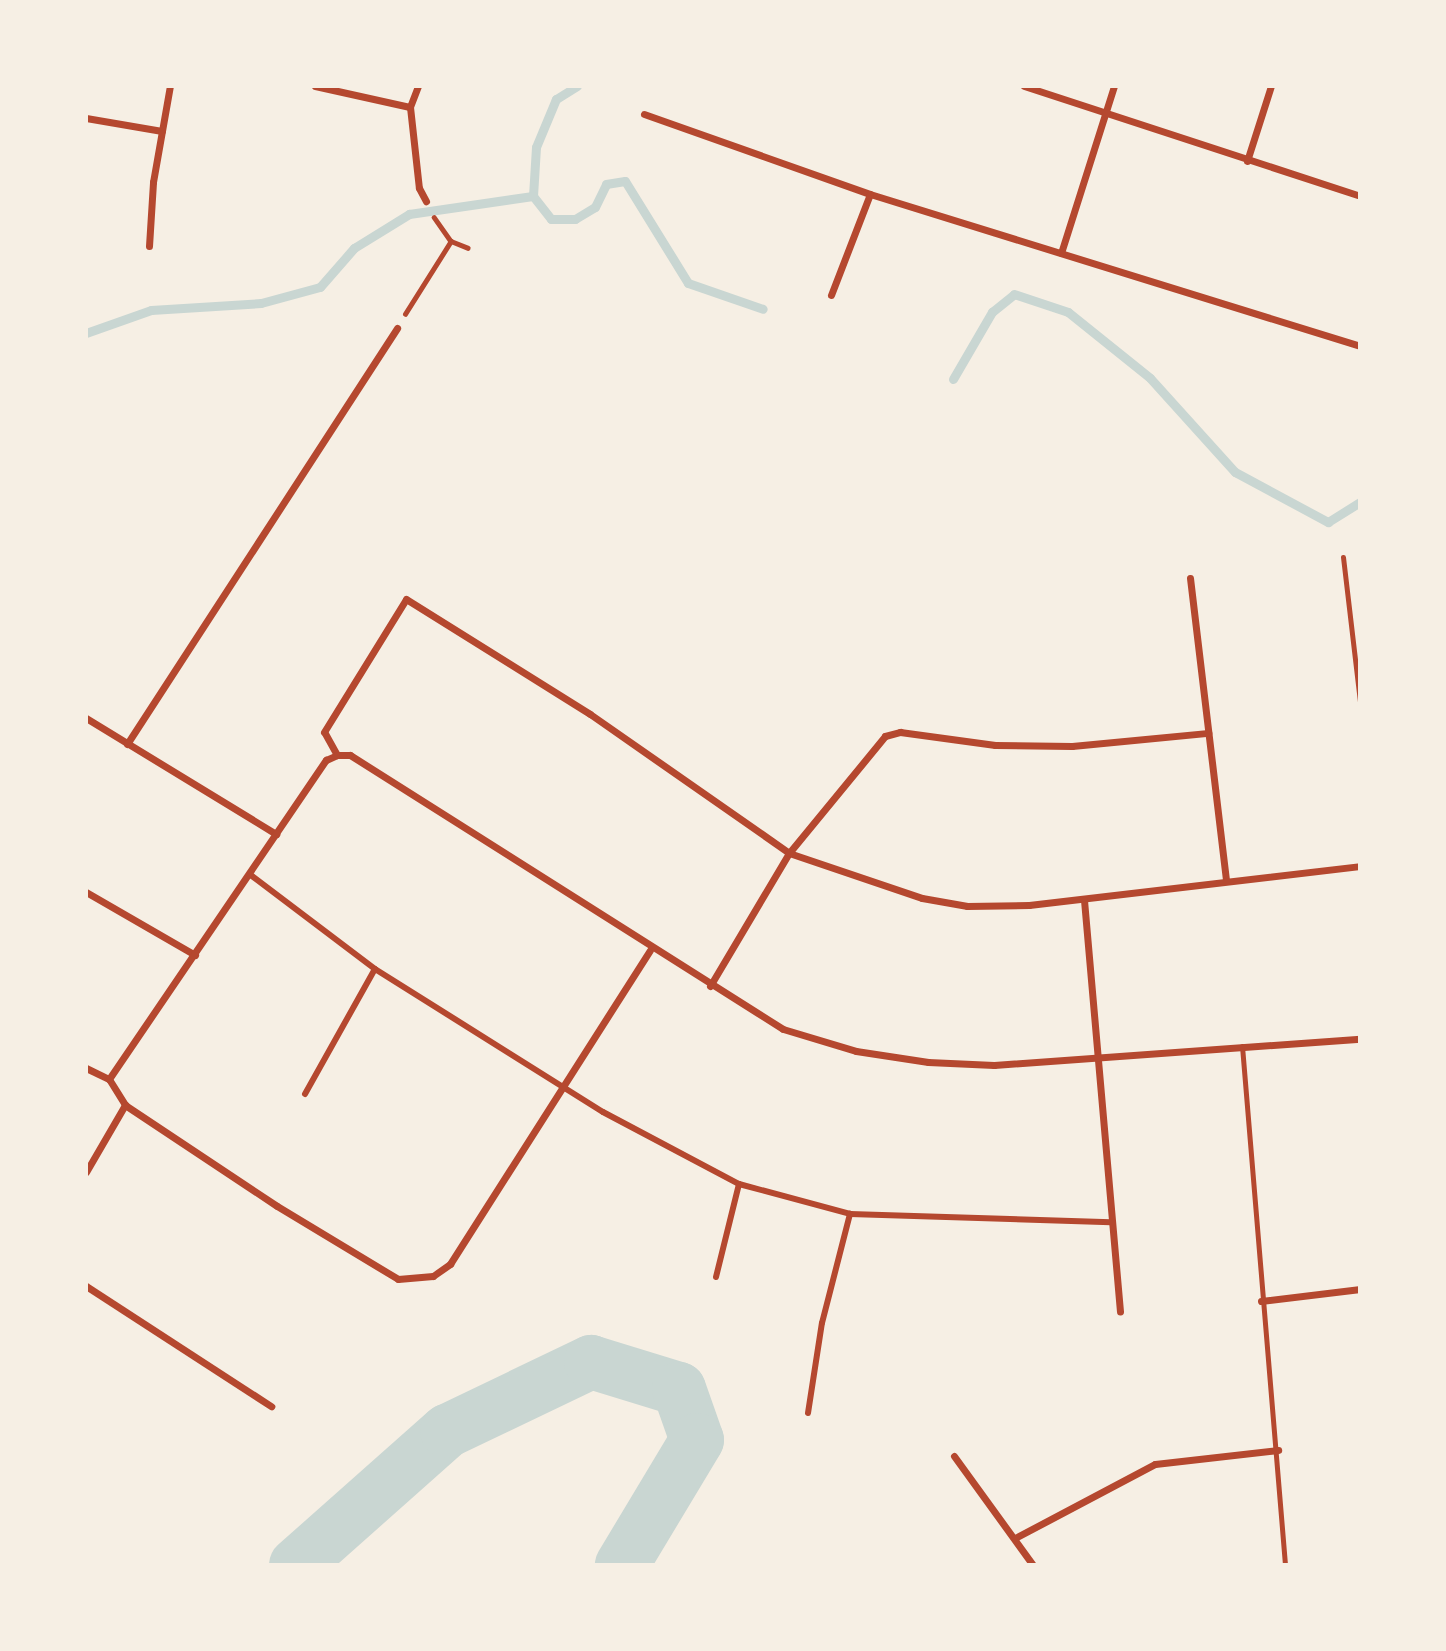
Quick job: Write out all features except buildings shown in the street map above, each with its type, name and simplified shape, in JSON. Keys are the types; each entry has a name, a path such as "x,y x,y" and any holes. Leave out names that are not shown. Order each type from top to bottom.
{"street":[{"path":"149,246 170,86"},
{"path":"315,86 410,107"},
{"path":"418,86 410,107 419,188 426,201"},
{"path":"1024,86 1360,196"},
{"path":"1061,253 1114,86"},
{"path":"1247,161 1271,86"},
{"path":"644,114 870,194 1360,346"},
{"path":"86,118 162,131"},
{"path":"831,295 870,194"},
{"path":"127,744 397,328"},
{"path":"1190,578 1226,881"},
{"path":"337,755 324,732 405,599 590,714 789,852 922,898 967,905 1084,900 1360,866"},
{"path":"86,718 276,834"},
{"path":"710,986 789,852 871,748 885,736 900,732 995,746 1072,746 1208,733"},
{"path":"109,1079 141,1027 252,876 276,834 326,760 337,755 350,755 650,950 783,1029 856,1051 928,1062 994,1065 1360,1039"},
{"path":"252,876 375,969 564,1086 739,1184 850,1214 1111,1222"},
{"path":"86,892 195,955"},
{"path":"1084,900 1120,1311"},
{"path":"86,1068 109,1079 125,1105 398,1279 433,1276 450,1264 650,950"},
{"path":"305,1094 375,969"},
{"path":"86,1172 125,1105"},
{"path":"716,1277 739,1184"},
{"path":"808,1413 822,1323 850,1214"},
{"path":"86,1286 271,1406"},
{"path":"1261,1301 1360,1289"},
{"path":"1014,1538 1155,1464 1278,1450"},
{"path":"954,1456 1033,1565"}],"lane":[{"path":"1343,557 1360,702"},
{"path":"1242,1046 1261,1301 1278,1450 1285,1565"}],"path":[{"path":"434,217 451,242 468,248"},
{"path":"397,328 423,279 451,242"}],"waterway":[{"path":"577,86 556,99 536,147 533,196 551,219 575,219 595,207 606,184 625,181 688,283 763,309"},
{"path":"86,333 151,310 261,303 320,287 354,248 409,214 533,196"},
{"path":"953,379 992,312 1014,294 1068,312 1150,378 1235,472 1328,522 1360,502"},
{"path":"296,1565 447,1431 591,1362 679,1389 697,1440 622,1565"}]}
